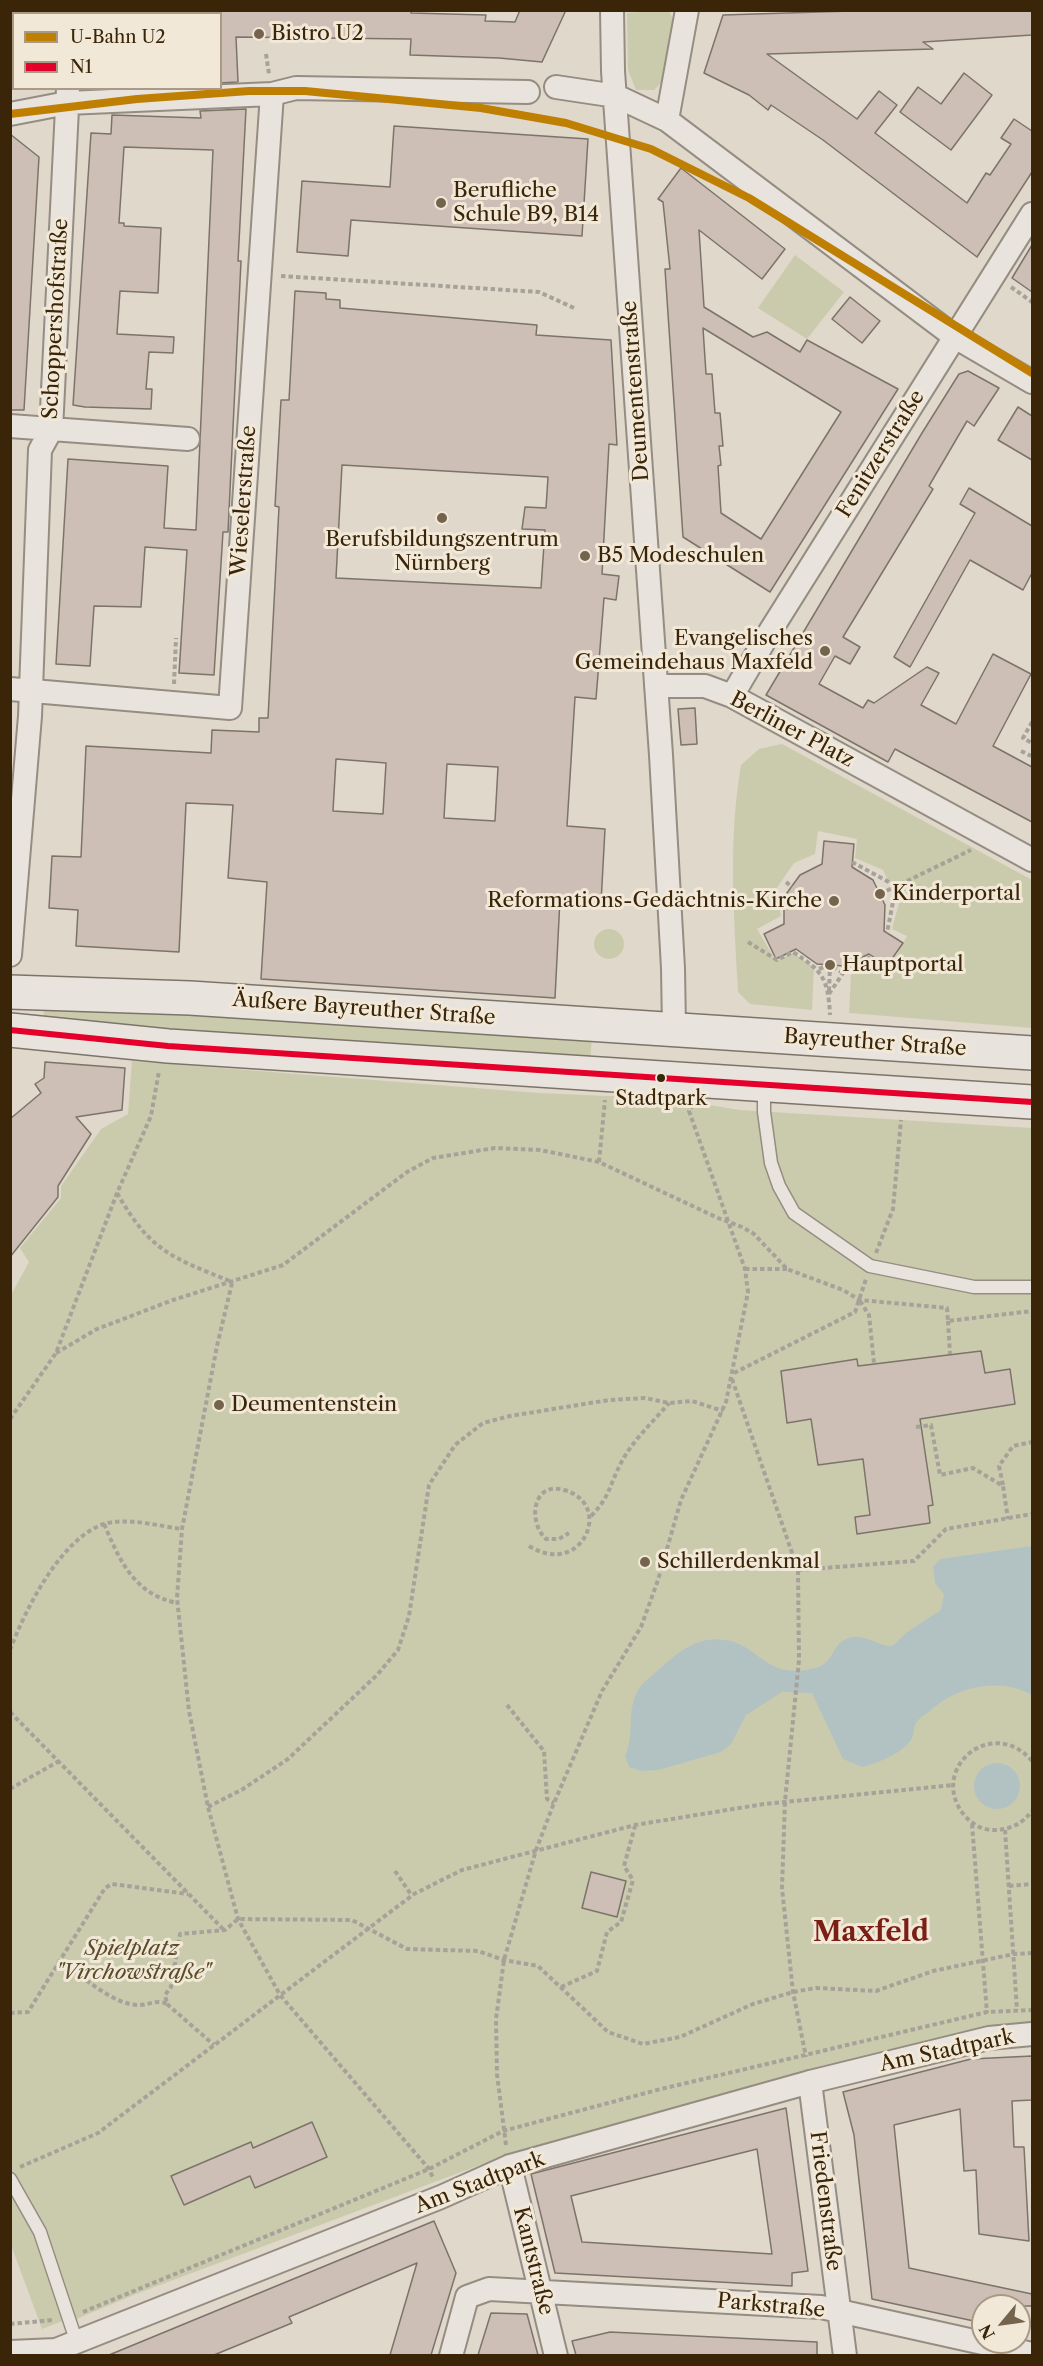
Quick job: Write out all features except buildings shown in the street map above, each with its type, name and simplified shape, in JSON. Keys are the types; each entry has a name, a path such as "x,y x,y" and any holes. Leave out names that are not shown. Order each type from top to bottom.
{"main road":[{"name":"Äußere Bayreuther Straße","path":"10,992 190,998 717,1033"},
{"path":"674,1029 692,1080"},
{"path":"10,1030 168,1046 1032,1102"},
{"name":"Bayreuther Straße","path":"717,1033 1032,1053"}],"street":[{"name":"Deumentenstraße","path":"612,10 610,29 656,686"},
{"path":"667,120 687,10"},
{"path":"556,87 616,96 667,120 955,336 1032,382"},
{"path":"10,114 68,96 272,94 296,88 528,93"},
{"name":"Wieselerstraße","path":"20,690 230,708 272,94"},
{"name":"Schoppershofstraße","path":"10,955 30,716 20,690 40,450 51,430 68,96"},
{"name":"Fenitzerstraße","path":"732,696 769,633 1032,214"},
{"path":"10,426 188,439"},
{"path":"656,686 673,968 674,1029"},
{"name":"Berliner Platz","path":"656,686 705,686 732,696 1032,860"},
{"name":"Am Stadtpark","path":"10,2352 63,2348 441,2198 510,2166 810,2082 989,2038 1032,2034"},
{"name":"Friedenstraße","path":"810,2082 845,2355"},
{"name":"Kantstraße","path":"510,2166 556,2355"},
{"name":"Parkstraße","path":"450,2355 467,2297 489,2289 821,2307 1032,2354"}],"lane":[{"path":"764,1085 764,1112 771,1163 779,1186 794,1213 870,1266 974,1287 1032,1287"},
{"path":"13,2174 39,2232 63,2348"}],"path":[{"path":"259,274 539,292 574,308"},
{"path":"995,276 1032,302"},
{"path":"175,673 176,638"},
{"path":"1032,722 1023,738 1032,743"},
{"path":"1021,751 1031,756"},
{"path":"880,894 993,839"},
{"path":"852,862 896,886"},
{"path":"786,882 792,887"},
{"path":"887,933 896,886"},
{"path":"748,942 777,960 794,952 800,954"},
{"path":"794,950 819,969 829,995"},
{"path":"829,995 843,973 872,956"},
{"path":"819,969 830,965"},
{"path":"830,965 843,973"},
{"path":"830,965 830,1016"},
{"path":"10,1419 56,1353 117,1193 151,1116 159,1070"},
{"path":"510,2166 503,2131 497,2074 496,2019 504,1960 536,1850 554,1803 602,1691 641,1627 658,1580 681,1500 723,1411 733,1376 747,1292 745,1269 689,1111 692,1080"},
{"path":"599,1162 605,1095"},
{"path":"733,1376 855,1312 892,1209 901,1117"},
{"path":"56,1353 97,1329 173,1300 283,1264 407,1172 433,1158 495,1148 540,1150 599,1162 754,1234 787,1269"},
{"path":"117,1193 132,1219 158,1248 179,1261 232,1282"},
{"path":"745,1269 787,1269 843,1290 860,1300 947,1308 950,1354"},
{"path":"232,1282 217,1346 182,1529 177,1604 189,1711 208,1807 238,1919 280,1995 429,2169"},
{"path":"860,1300 869,1315 874,1364"},
{"path":"948,1321 1032,1311"},
{"path":"733,1376 798,1570 797,1703 785,1801 782,1888 793,1992 806,2055"},
{"path":"208,1807 243,1789 288,1759 377,1675 398,1650 411,1605 429,1485 455,1445 483,1423 510,1416 609,1400 645,1398 669,1403 692,1401 723,1411"},
{"path":"529,1546 543,1555 558,1556 572,1550 588,1534 591,1516 604,1503 630,1448 669,1403"},
{"path":"916,1427 931,1425 940,1474 973,1468 1003,1486"},
{"path":"1008,1519 999,1466 1013,1446 1032,1442"},
{"path":"569,1533 559,1539 546,1539 537,1531 533,1517 536,1502 545,1491 557,1488 570,1491 584,1503 591,1516"},
{"path":"798,1570 914,1561 946,1529 1032,1514"},
{"path":"10,1650 23,1616 52,1569 84,1534 104,1524 121,1522 182,1529"},
{"path":"104,1524 122,1566 138,1585 165,1601 177,1604"},
{"path":"507,1705 543,1751 547,1799 554,1803"},
{"path":"10,1712 225,1930"},
{"path":"1032,1761 1024,1751 1006,1743 987,1743 969,1752 957,1767 953,1785 957,1806 971,1823 988,1830 1005,1830 1024,1821 1032,1811"},
{"path":"10,1788 59,1761"},
{"path":"13,2174 98,2133 412,1896 462,1870 635,1825 785,1801 953,1785"},
{"path":"971,1823 987,2012"},
{"path":"561,1987 597,1971 607,1932 621,1922 633,1880 624,1866 635,1825"},
{"path":"1005,1830 1014,1954"},
{"path":"395,1871 412,1896"},
{"path":"10,2013 28,2012 105,1888 112,1884 189,1894"},
{"path":"1009,1886 1032,1884"},
{"path":"167,2004 165,1995 171,1988 180,1934 225,1930 238,1919 352,1920 407,1949 478,1951 504,1960 538,1966 608,2032 643,2044 680,2037 753,2004 793,1992 816,1988 876,1991 933,1971 1014,1954 1032,1953"},
{"name":"Am Stadtpark","path":"1014,1954 1017,2010 1032,2010"},
{"path":"74,1972 121,2002 140,2005 158,2000 167,2004 214,2045"}],"green space":[{"path":"669,10 675,25 663,81 654,90 636,90 628,70 627,13"},
{"path":"795,255 844,292 807,339 758,308"},
{"path":"782,744 1032,880 1032,1028 849,1013 851,975 872,960 889,969 907,936 892,929 899,903 883,870 855,858 857,839 818,831 815,854 794,863 776,889 781,916 757,929 776,961 793,953 814,967 812,1010 750,1004 738,992 733,850 741,765 759,749"},
{"path":"609,929 620,933 624,944 620,955 609,959 598,955 594,944 598,933"},
{"path":"44,1005 592,1034 590,1063 43,1023"},
{"name":"Stadtpark","path":"132,1061 539,1093 673,1099 740,1110 1032,1128 1032,2023 512,2153 136,2294 67,2323 65,2320 42,2329 11,2245 11,1295 29,1262 20,1248 61,1198 61,1186 101,1129 128,1114"}],"shaded area":[{"path":"1032,1546 1032,1695 1006,1686 992,1686 965,1690 953,1695 919,1719 911,1740 901,1750 863,1767 843,1759 812,1693 782,1692 746,1715 731,1744 721,1752 658,1770 641,1771 629,1767 625,1756 630,1740 632,1706 638,1690 644,1682 691,1645 711,1640 734,1642 772,1665 796,1671 821,1665 828,1660 842,1641 852,1637 893,1646 907,1632 941,1610 944,1594 935,1583 933,1567 940,1559"},
{"path":"997,1763 1013,1770 1020,1786 1013,1802 997,1809 981,1802 974,1786 981,1770"}],"metro line":[{"name":"U2","path":"10,114 137,99 249,91 305,91 481,108 566,123 651,149 749,198 1032,373"}],"transit line":[{"name":"N1","path":"10,1030 168,1046 1032,1102"}],"place":[{"name":"Bistro U2","path":"259,34"},
{"name":"Berufliche Schule B9, B14","path":"441,203"},
{"name":"Berufsbildungszentrum Nürnberg","path":"442,518"},
{"name":"B5 Modeschulen","path":"585,556"},
{"name":"Evangelisches Gemeindehaus Maxfeld","path":"825,651"},
{"name":"Kinderportal","path":"880,894"},
{"name":"Reformations-Gedächtnis-Kirche","path":"834,901"},
{"name":"Hauptportal","path":"830,965"},
{"name":"Stadtpark","path":"661,1078"},
{"name":"Deumentenstein","path":"219,1405"},
{"name":"Schillerdenkmal","path":"645,1562"}],"district":[{"name":"Maxfeld","path":"871,1933"}],"park label":[{"name":"Spielplatz \"Virchowstraße\"","path":"132,1961"}]}
